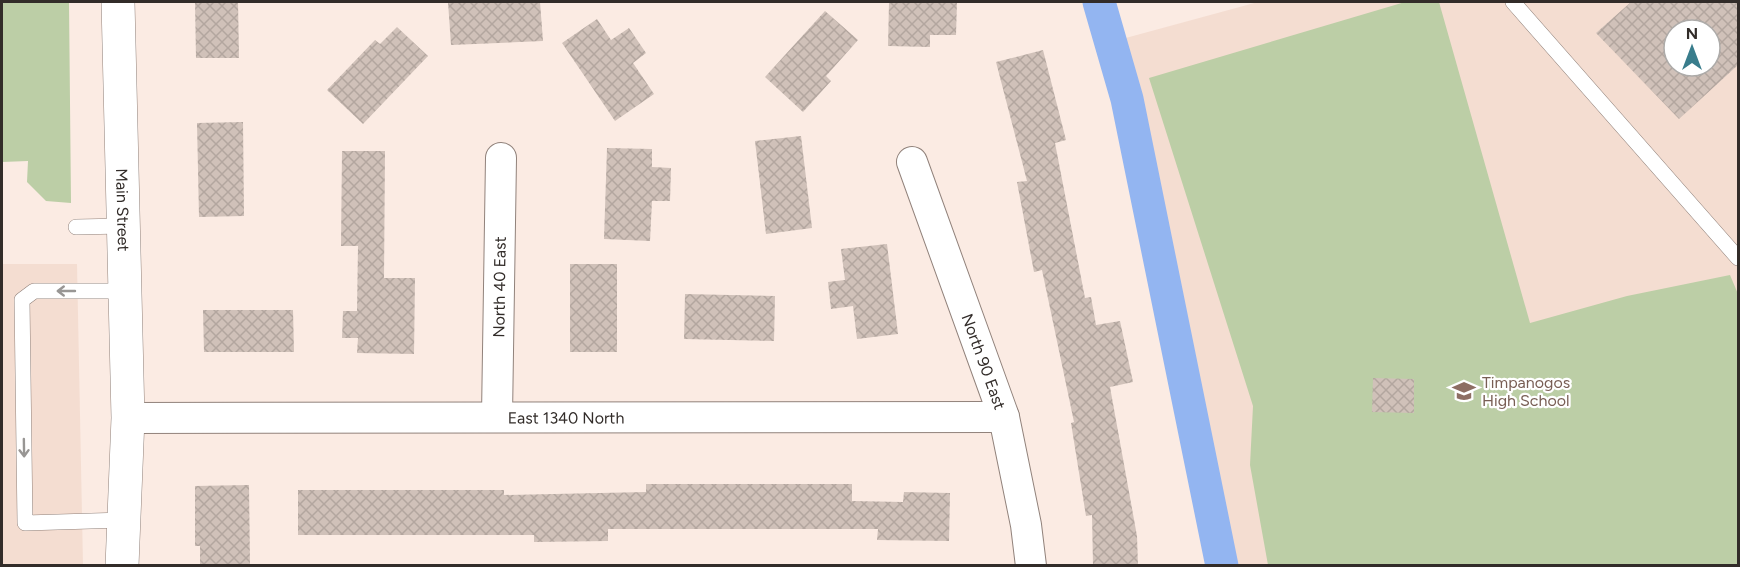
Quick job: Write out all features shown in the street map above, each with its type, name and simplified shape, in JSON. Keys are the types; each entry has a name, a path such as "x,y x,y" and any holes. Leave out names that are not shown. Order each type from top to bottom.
{"street":[{"name":"Main Street","path":"118,2 128,418 122,566"},
{"name":"North 40 East","path":"497,416 501,158"},
{"name":"North 90 East","path":"912,162 1004,417 1026,525 1031,566"},
{"name":"East 1340 North","path":"128,418 1004,417"}],"lane":[{"path":"1514,2 1738,258"},
{"path":"76,227 123,226"},
{"path":"124,520 25,523 22,300 34,291 125,291"}],"shaded area":[{"name":"Timpanogos High School","path":"1258,2 1738,2 1738,565 1229,565 1111,42"},
{"path":"2,264 77,264 83,565 2,565"}],"green space":[{"path":"2,2 69,2 71,203 46,201 27,182 28,161 2,162"},
{"name":"Timpanogos High School","path":"1405,2 1439,2 1530,323 1627,296 1730,275 1738,294 1738,565 1268,565 1250,465 1253,406 1149,78"}],"building":[{"path":"195,2 238,2 239,58 196,58"},
{"path":"448,2 540,2 543,41 451,45"},
{"path":"889,2 957,2 956,35 930,35 930,47 888,46"},
{"path":"1631,2 1738,2 1738,65 1679,119 1596,33"},
{"path":"825,11 858,40 826,76 831,81 803,112 765,77"},
{"path":"597,19 611,40 629,28 646,53 633,63 654,94 615,121 562,43"},
{"path":"397,27 428,56 363,124 327,90 375,40 380,44"},
{"path":"1043,50 1066,140 1055,143 1085,298 1091,297 1096,325 1120,321 1133,382 1110,387 1137,536 1138,566 1093,566 1092,515 1086,516 1071,423 1074,422 1042,270 1034,272 1017,182 1027,181 996,62"},
{"path":"243,122 244,216 199,217 197,123"},
{"path":"801,136 812,228 766,234 755,141"},
{"path":"607,148 652,149 652,167 671,168 670,201 652,201 650,241 604,239"},
{"path":"342,151 385,151 384,278 415,278 414,354 357,353 358,338 342,338 343,311 357,311 358,246 341,246"},
{"path":"887,244 898,334 857,339 853,306 831,309 828,282 845,280 841,249"},
{"path":"570,264 617,264 617,352 570,352"},
{"path":"685,294 775,296 774,341 684,339"},
{"path":"203,310 293,310 294,352 204,352"},
{"path":"1373,378 1414,379 1414,413 1372,412"},
{"path":"646,484 852,484 852,501 903,502 904,492 950,493 949,541 877,540 878,529 608,529 608,541 534,542 534,535 298,535 298,490 504,490 504,495 646,492"},
{"path":"249,485 250,566 200,566 200,546 195,546 195,486"}],"waterway":[{"path":"1099,2 1127,99 1222,566"}],"place":[{"name":"Timpanogos High School","path":"1464,391"}]}
